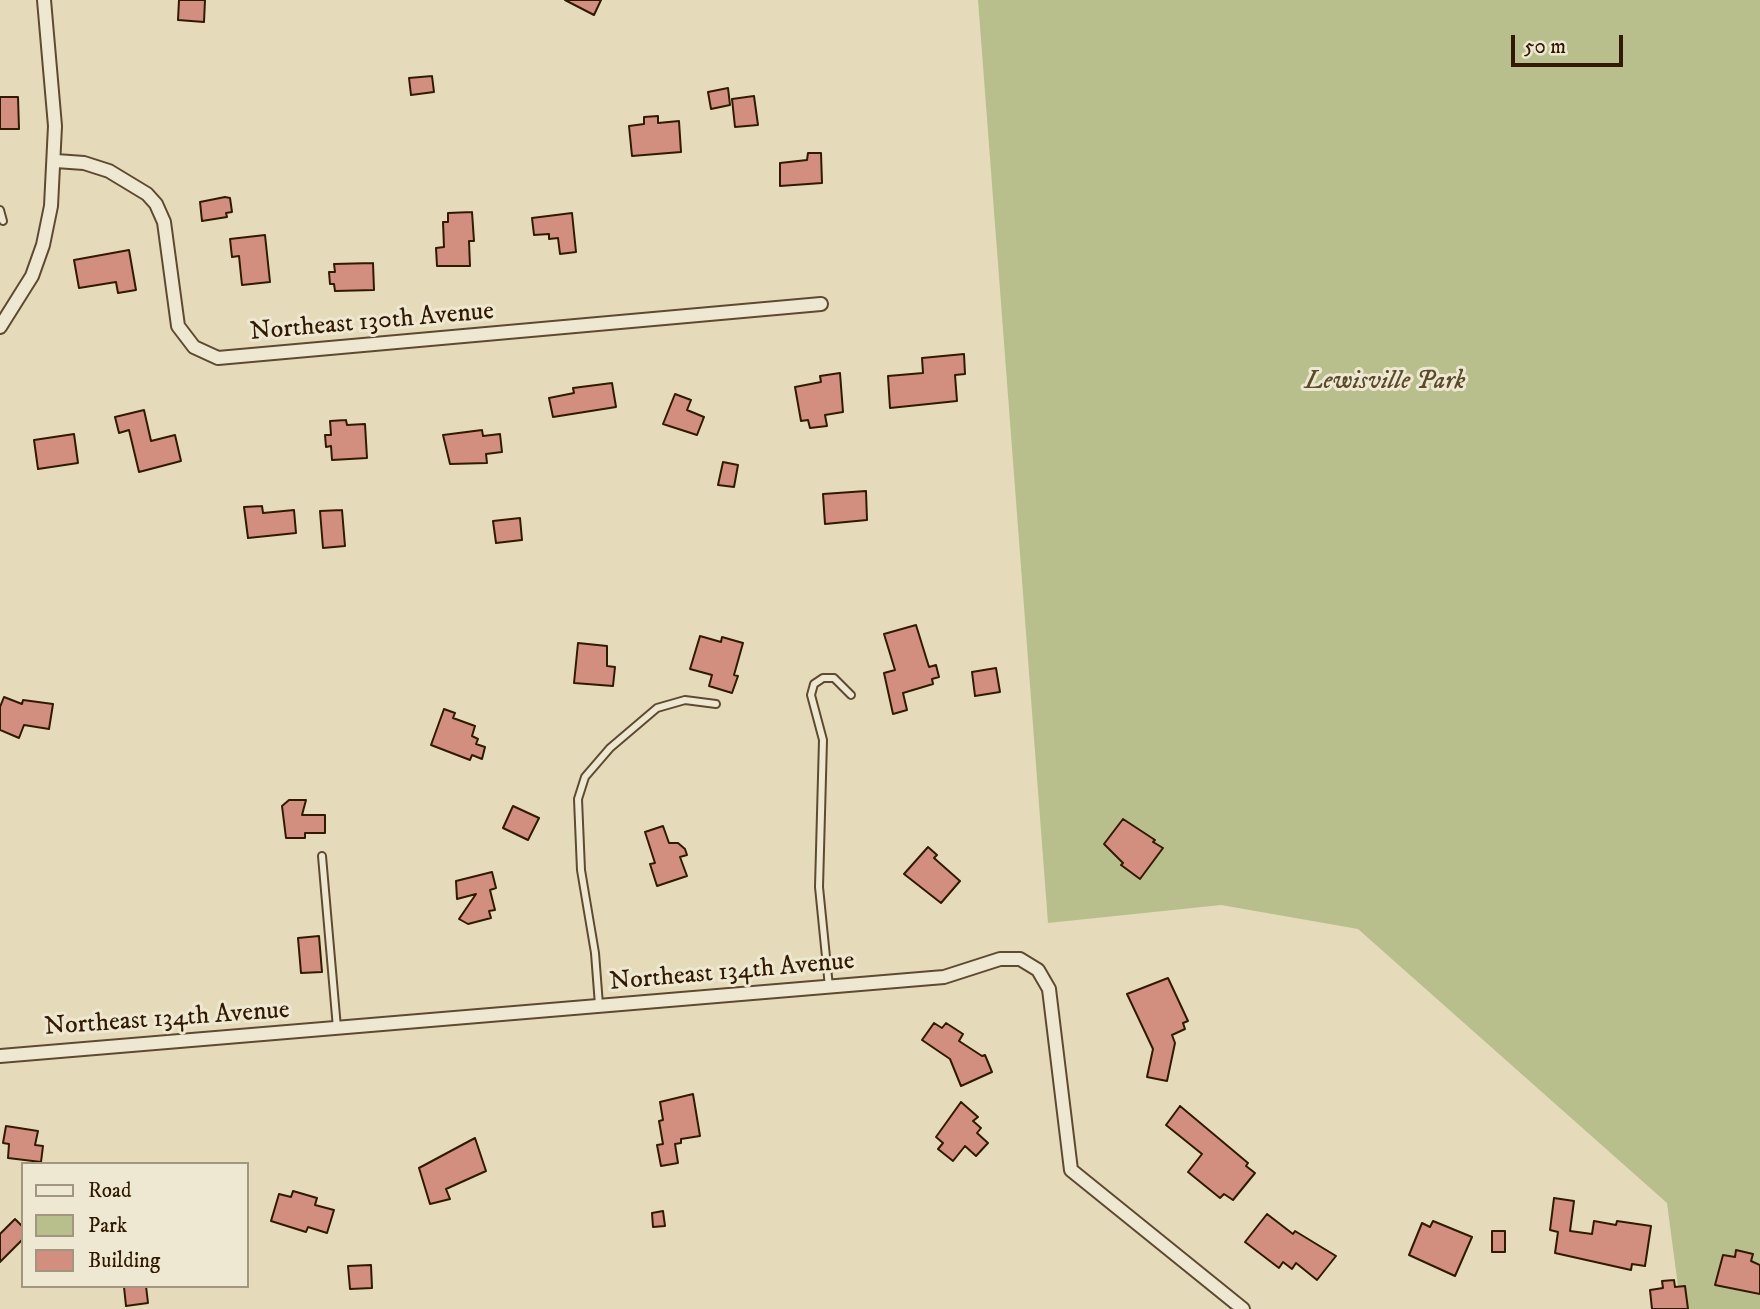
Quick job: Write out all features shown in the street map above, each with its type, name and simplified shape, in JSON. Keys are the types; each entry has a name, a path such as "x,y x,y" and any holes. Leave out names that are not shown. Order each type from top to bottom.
{"street":[{"path":"0,327 32,276 43,246 51,206 56,161 44,0"},
{"name":"Northeast 130th Avenue","path":"56,161 84,163 109,171 147,194 156,204 164,222 178,326 194,347 218,358 821,304"},
{"name":"Northeast 134th Avenue","path":"0,1056 944,978 1010,958 1020,959 1038,970 1049,989 1071,1170 1243,1309"}],"lane":[{"path":"0,210 3,221"},
{"path":"829,987 819,887 823,740 811,695 814,684 823,678 834,678 851,695"},
{"path":"599,1007 595,953 581,870 578,799 585,777 610,748 657,708 685,700 716,704"},
{"path":"322,856 337,1030"}],"green space":[{"name":"Lewisville Park","path":"978,0 1760,0 1760,1309 1681,1309 1667,1203 1358,929 1221,905 1048,923"}],"building":[{"path":"179,0 205,0 204,22 178,20"},
{"path":"565,0 601,0 594,15"},
{"path":"432,76 434,92 411,95 409,78"},
{"path":"728,88 730,105 711,109 708,92"},
{"path":"754,96 758,125 735,127 732,99"},
{"path":"0,97 18,97 19,129 0,129"},
{"path":"658,116 658,123 679,121 681,152 632,156 629,126 644,124 644,117"},
{"path":"808,153 821,153 822,183 780,186 780,163 807,160"},
{"path":"230,198 232,212 226,213 227,217 202,221 200,202"},
{"path":"472,212 474,241 469,241 470,266 437,266 436,248 444,247 443,222 448,222 448,213"},
{"path":"572,213 576,252 560,254 558,238 549,239 549,234 534,235 532,218"},
{"path":"265,235 270,282 242,285 239,256 232,257 230,239"},
{"path":"129,250 136,290 118,293 116,282 79,288 74,260"},
{"path":"373,263 374,290 335,291 334,284 330,284 329,272 335,272 334,264"},
{"path":"964,354 965,374 955,375 957,401 890,408 888,376 923,373 922,358"},
{"path":"840,373 843,412 825,415 827,426 810,428 808,420 801,421 795,387 821,382 820,376"},
{"path":"612,383 616,407 553,417 549,398 574,393 573,388"},
{"path":"675,394 691,400 687,410 704,417 697,435 663,424"},
{"path":"144,410 151,441 175,435 181,461 139,472 129,430 119,433 115,417"},
{"path":"346,420 347,425 365,424 367,458 332,460 331,446 326,447 325,435 331,435 330,421"},
{"path":"482,430 483,436 500,434 502,452 486,454 487,463 450,464 443,435"},
{"path":"74,434 78,463 38,469 34,440"},
{"path":"723,462 738,465 734,487 718,485"},
{"path":"866,491 867,520 825,524 823,494"},
{"path":"262,506 263,513 294,510 296,533 248,538 244,507"},
{"path":"342,510 345,546 323,548 320,511"},
{"path":"520,518 522,540 496,543 493,521"},
{"path":"916,625 929,667 936,665 939,677 932,679 933,684 903,693 907,710 893,714 884,673 895,670 884,634"},
{"path":"700,636 721,642 722,637 743,643 734,675 738,676 732,693 709,686 712,675 690,669"},
{"path":"578,643 607,646 607,666 615,667 613,686 574,683"},
{"path":"996,668 1000,692 975,696 972,672"},
{"path":"4,697 22,704 23,700 53,704 49,729 24,725 19,738 0,730 0,707"},
{"path":"444,709 455,713 453,718 475,726 472,736 478,739 476,744 485,747 482,759 472,755 470,760 431,745"},
{"path":"289,800 306,800 302,815 325,815 325,833 305,833 305,838 286,838 282,806"},
{"path":"513,806 539,818 528,840 503,828"},
{"path":"1123,819 1163,848 1140,879 1121,865 1123,863 1104,844"},
{"path":"663,826 669,843 678,843 685,849 687,855 680,857 687,876 657,886 650,864 655,863 645,832"},
{"path":"928,847 937,855 934,858 960,881 941,903 904,874"},
{"path":"492,872 496,888 490,890 495,910 489,911 491,918 468,924 459,919 476,894 457,899 456,881"},
{"path":"319,936 322,972 301,973 298,938"},
{"path":"1168,978 1188,1021 1183,1023 1185,1029 1172,1035 1175,1043 1167,1081 1147,1077 1153,1049 1127,994"},
{"path":"934,1023 942,1028 946,1023 963,1034 959,1041 982,1056 985,1055 992,1072 961,1086 950,1059 922,1040"},
{"path":"693,1094 700,1136 681,1139 681,1143 675,1144 678,1163 661,1166 657,1145 663,1144 659,1121 663,1120 660,1102"},
{"path":"961,1102 978,1117 973,1121 981,1128 977,1133 988,1143 976,1156 965,1146 953,1161 938,1149 943,1143 936,1137"},
{"path":"1180,1106 1248,1163 1246,1166 1255,1173 1233,1200 1224,1194 1220,1198 1188,1172 1202,1154 1166,1125"},
{"path":"6,1126 38,1131 35,1145 43,1146 41,1162 8,1158 9,1144 3,1143"},
{"path":"475,1138 486,1171 446,1189 450,1199 430,1204 419,1168"},
{"path":"293,1191 317,1198 315,1205 334,1210 327,1233 308,1227 306,1232 271,1221 279,1194 291,1197"},
{"path":"1554,1198 1574,1201 1570,1231 1592,1234 1594,1221 1651,1226 1645,1266 1632,1264 1631,1270 1555,1253 1558,1232 1550,1230"},
{"path":"663,1211 665,1226 653,1227 652,1213"},
{"path":"1267,1214 1293,1234 1295,1231 1336,1256 1317,1280 1296,1263 1292,1269 1283,1262 1279,1268 1245,1242"},
{"path":"15,1219 21,1225 21,1241 0,1262 0,1234"},
{"path":"1433,1221 1472,1237 1455,1276 1409,1255 1422,1223 1430,1227"},
{"path":"1492,1231 1505,1231 1505,1252 1492,1252"},
{"path":"1736,1250 1753,1254 1751,1261 1760,1265 1760,1294 1715,1285 1723,1255 1735,1257"},
{"path":"371,1265 372,1288 350,1289 348,1266"},
{"path":"1674,1280 1675,1287 1685,1286 1688,1309 1652,1309 1650,1290 1663,1288 1662,1281"},
{"path":"124,1288 146,1288 148,1303 126,1306"}]}
